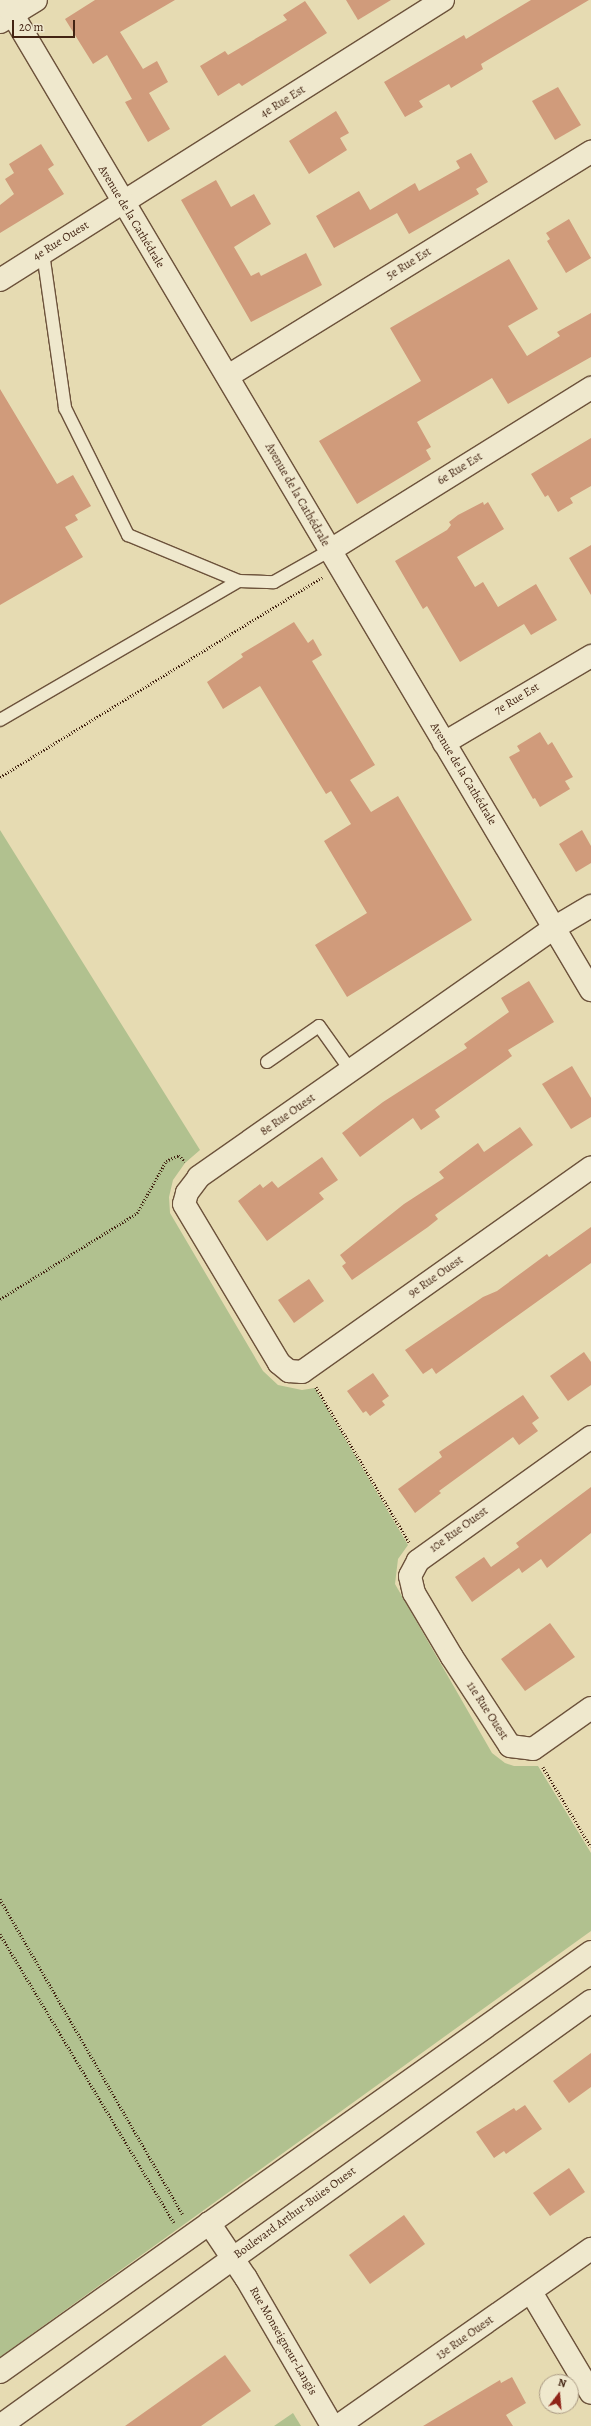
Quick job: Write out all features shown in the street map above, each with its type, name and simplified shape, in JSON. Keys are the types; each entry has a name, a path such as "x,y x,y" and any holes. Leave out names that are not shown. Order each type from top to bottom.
{"street":[{"path":"5,12 36,0"},
{"name":"4e Rue Est","path":"123,203 443,0"},
{"name":"Avenue de la Cathédrale","path":"5,12 228,376 334,559 591,990"},
{"name":"5e Rue Est","path":"228,376 591,152"},
{"name":"4e Rue Ouest","path":"0,280 123,203"},
{"name":"6e Rue Est","path":"334,559 591,388"},
{"name":"7e Rue Est","path":"444,743 591,656"},
{"name":"8e Rue Ouest","path":"302,1372 289,1371 279,1364 185,1209 185,1198 199,1177 554,928 591,906"},
{"name":"9e Rue Ouest","path":"302,1372 591,1168"},
{"name":"10e Rue Ouest","path":"452,1657 414,1593 410,1576 418,1560 591,1437"},
{"name":"11e Rue Ouest","path":"452,1657 505,1741 518,1749 533,1748"},
{"path":"533,1748 591,1708"},
{"path":"0,2372 591,1952"},
{"name":"Boulevard Arthur-Buies Ouest","path":"0,2426 591,2001"},
{"name":"Rue Monseigneur-Langis","path":"209,2223 234,2257 332,2426"},
{"name":"13e Rue Ouest","path":"338,2426 591,2249"},
{"path":"531,2292 591,2393"}],"lane":[{"path":"43,253 65,408 128,535 239,581 274,582 334,559"},
{"path":"0,720 239,581"},
{"path":"267,1062 319,1026 350,1071"}],"path":[{"path":"0,777 334,559"},
{"path":"0,1299 137,1213 166,1161 179,1155 199,1177"},
{"path":"302,1372 317,1389 418,1560"},
{"path":"533,1748 591,1847"},
{"path":"0,1899 184,2216"},
{"path":"0,1934 185,2240"}],"green space":[{"path":"0,830 200,1150 185,1163 173,1180 169,1197 170,1213 263,1371 278,1385 302,1390 315,1388 408,1545 398,1559 395,1584 492,1753 505,1763 514,1766 538,1766 591,1853 591,1931 0,2357"},
{"path":"293,2413 301,2426 274,2426"}],"building":[{"path":"95,0 175,0 120,32 143,69 157,61 168,82 149,93 170,129 148,142 125,102 132,99 107,55 93,64 65,19"},
{"path":"346,0 391,0 358,20"},
{"path":"531,0 589,0 481,64 483,69 451,88 449,84 419,101 423,107 405,117 384,82 464,35 466,39"},
{"path":"305,1 327,33 242,86 239,83 218,96 200,66 225,51 228,55 287,20 283,15"},
{"path":"558,87 581,125 555,140 532,101"},
{"path":"336,111 349,133 340,138 347,150 309,174 289,141"},
{"path":"41,144 54,165 48,169 64,194 0,233 0,205 14,194 5,179 14,173 9,164"},
{"path":"471,153 488,182 476,189 479,194 409,234 397,213 334,248 316,216 359,191 370,210 415,183 419,191 460,168 456,161"},
{"path":"216,180 231,207 254,194 271,224 234,247 251,276 259,272 261,276 306,253 322,285 251,322 181,200"},
{"path":"569,219 591,258 566,273 547,241 550,239 546,233"},
{"path":"509,259 538,309 508,326 527,356 560,336 557,332 591,313 591,357 508,404 492,378 417,422 431,447 426,450 431,459 357,504 319,441 421,381 390,328"},
{"path":"0,389 57,484 73,475 91,506 75,515 78,520 65,527 83,557 0,605"},
{"path":"591,438 591,486 570,498 573,503 558,512 548,495 545,497 531,474"},
{"path":"483,502 484,505 488,502 504,529 457,557 475,587 483,582 498,607 536,584 557,620 531,635 524,624 460,662 427,606 423,609 395,561 447,530 451,525 449,522 458,515"},
{"path":"591,545 591,595 569,558"},
{"path":"294,622 308,643 313,639 322,655 312,661 375,765 350,780 371,812 398,796 472,920 347,997 315,945 367,913 324,841 351,824 331,791 326,794 260,686 223,709 207,682 243,657 241,654"},
{"path":"540,732 548,745 552,742 573,777 565,781 570,789 540,807 535,798 533,799 509,757 520,751 517,746"},
{"path":"582,830 591,846 591,863 576,872 559,844"},
{"path":"529,981 554,1022 508,1050 512,1056 435,1110 440,1117 421,1130 413,1118 360,1157 342,1133 383,1102 467,1048 464,1044 509,1012 501,998"},
{"path":"572,1066 591,1098 591,1117 571,1129 542,1084"},
{"path":"520,1127 533,1145 435,1215 438,1219 428,1227 352,1280 342,1266 346,1263 340,1255 404,1204 444,1178 439,1172 478,1143 484,1152"},
{"path":"322,1157 338,1180 319,1193 324,1199 267,1241 238,1201 260,1184 263,1188 272,1181 278,1188"},
{"path":"591,1227 591,1263 436,1374 432,1368 423,1374 405,1350 483,1297 497,1291 547,1254 549,1257"},
{"path":"309,1279 324,1301 294,1323 278,1300"},
{"path":"584,1352 591,1362 591,1385 568,1401 550,1376"},
{"path":"373,1373 389,1396 382,1401 385,1405 370,1416 366,1411 363,1413 347,1391"},
{"path":"523,1395 539,1418 532,1423 538,1431 519,1445 513,1437 439,1491 441,1493 415,1513 398,1489 442,1457 439,1452"},
{"path":"591,1487 591,1533 547,1568 541,1559 522,1573 519,1568 472,1602 455,1577 484,1557 491,1567 519,1547 516,1543"},
{"path":"550,1623 575,1657 525,1691 501,1659"},
{"path":"591,2053 591,2087 569,2103 553,2081"},
{"path":"525,2105 542,2129 506,2154 504,2151 494,2158 476,2132 514,2108 516,2111"},
{"path":"569,2168 585,2192 550,2216 533,2193"},
{"path":"404,2215 425,2244 370,2284 349,2255"},
{"path":"225,2355 251,2391 201,2426 125,2426"},
{"path":"512,2377 526,2403 506,2415 513,2426 423,2426 500,2380 501,2383"}]}
